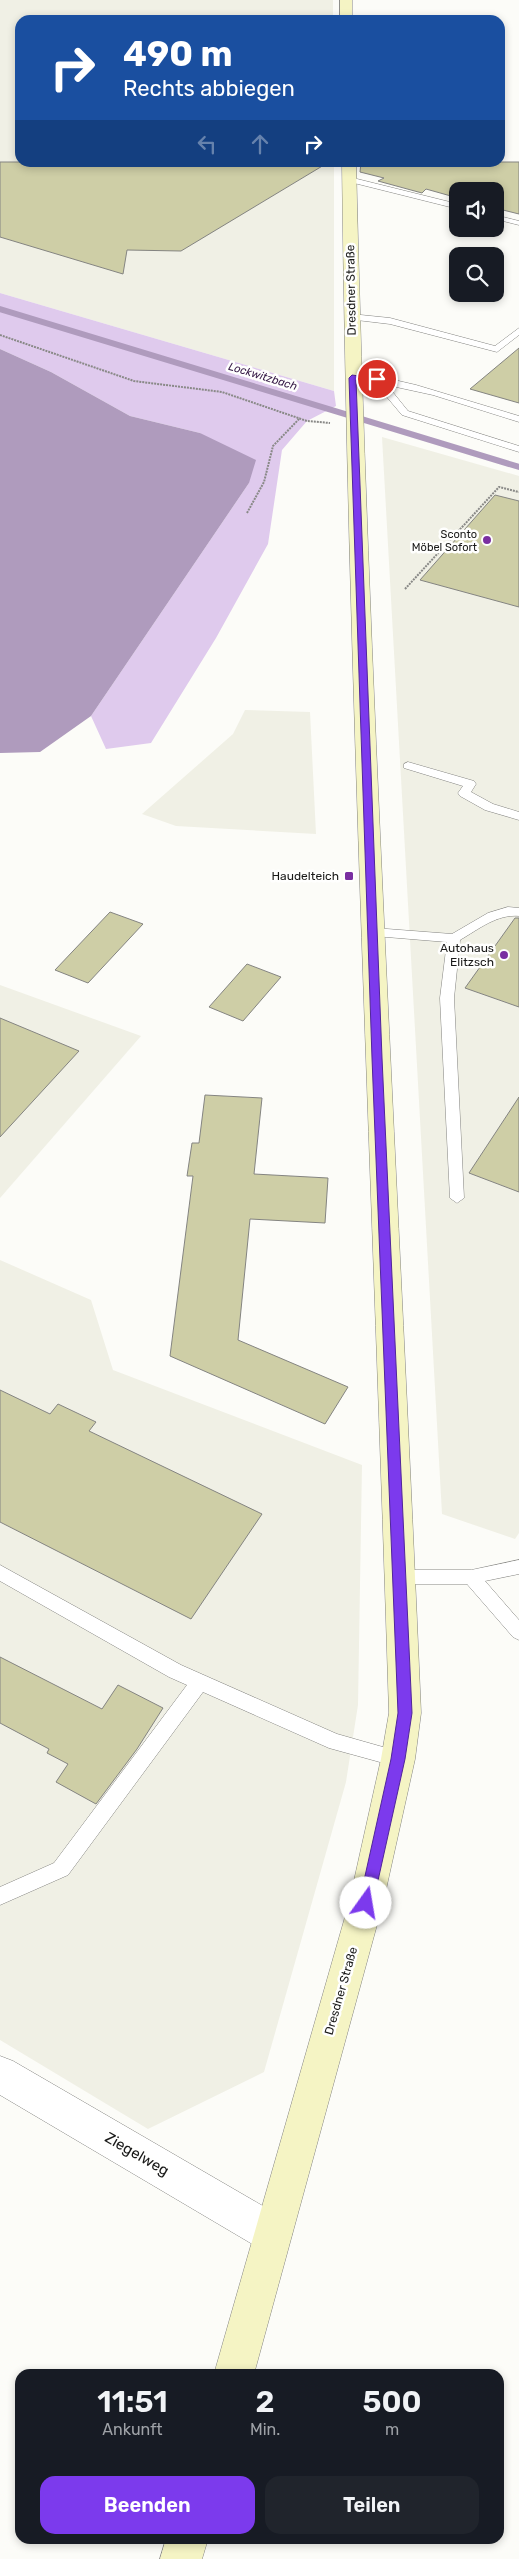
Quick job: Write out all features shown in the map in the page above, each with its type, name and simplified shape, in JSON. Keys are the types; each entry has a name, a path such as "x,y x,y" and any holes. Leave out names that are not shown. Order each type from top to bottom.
{"main road":[{"path":"346,0 346,15"},
{"name":"Dresdner Straße","path":"235,2369 366,1903 398,1759 405,1713 377,1067 374,932 353,408 349,167"},
{"path":"181,2559 186,2544"}],"street":[{"name":"Ziegelweg","path":"0,2074 273,2234"}],"lane":[{"path":"349,179 449,205"},
{"path":"504,219 519,223"},
{"path":"351,317 390,320 497,349 519,332"},
{"path":"352,378 377,379 436,393 519,419"},
{"path":"377,379 405,413 519,449"},
{"path":"408,766 470,784 464,793 489,807 519,816"},
{"path":"374,932 454,938 492,916 508,911 519,912"},
{"path":"454,938 447,998 457,1198"},
{"path":"400,1577 472,1577 519,1567"},
{"path":"0,1572 175,1671 335,1742 398,1759"},
{"path":"472,1577 519,1632"},
{"path":"0,1896 61,1870 200,1682"}],"path":[{"path":"0,335 134,381 222,392 300,418 340,425 355,432"},
{"path":"248,513 264,482 273,446 300,418"},
{"path":"405,589 499,487 519,492"}],"shaded area":[{"path":"0,0 333,0 333,15 15,15 15,167 334,167 334,391 0,293"},
{"path":"0,293 334,391 336,406 307,421 282,450 268,544 216,638 151,743 106,749 91,716 249,483 200,433 130,416 51,372 0,349"},
{"path":"0,349 51,372 130,416 200,433 256,460 249,483 91,716 40,752 0,753"},
{"path":"382,437 519,476 519,1533 515,1539 442,1514"},
{"path":"245,710 310,712 316,834 176,826 142,814 233,734"},
{"path":"0,985 141,1036 0,1198"},
{"path":"0,1260 91,1300 113,1370 362,1465 358,1705 346,1782 264,2072 148,2129 0,2040"}],"building":[{"path":"0,162 15,162 15,167 321,167 181,251 127,250 123,274 0,237"},
{"path":"505,162 519,162 519,214 504,210 504,182 449,182 449,195 426,189 422,193 378,181 384,178 360,172 360,167 505,167"},
{"path":"519,348 519,403 470,389"},
{"name":"Sconto Möbel Sofort","path":"495,495 519,501 519,607 420,580"},
{"path":"110,912 143,924 88,983 55,970"},
{"name":"Autohaus Elitzsch","path":"515,918 519,918 519,1007 465,988"},
{"path":"247,964 281,977 243,1021 209,1007"},
{"path":"0,1018 79,1051 0,1137"},
{"path":"205,1095 262,1098 254,1174 328,1178 325,1223 250,1219 238,1340 348,1387 325,1424 170,1356 193,1176 187,1176 192,1143 199,1143"},
{"path":"519,1097 519,1192 469,1173"},
{"path":"0,1390 50,1414 58,1404 96,1422 89,1431 262,1514 191,1619 0,1522"},
{"path":"0,1657 102,1709 118,1685 163,1708 137,1749 96,1804 56,1782 68,1764 47,1753 49,1749 0,1723"}],"waterway":[{"name":"Lockwitzbach","path":"0,309 519,467"}],"place":[{"name":"Sconto Möbel Sofort","path":"487,540"},
{"name":"Haudelteich","path":"349,876"},
{"name":"Autohaus Elitzsch","path":"504,955"}],"route":[{"path":"366,1903 398,1759 405,1713 377,1058 374,932 369,844 352,378 377,379"}]}
